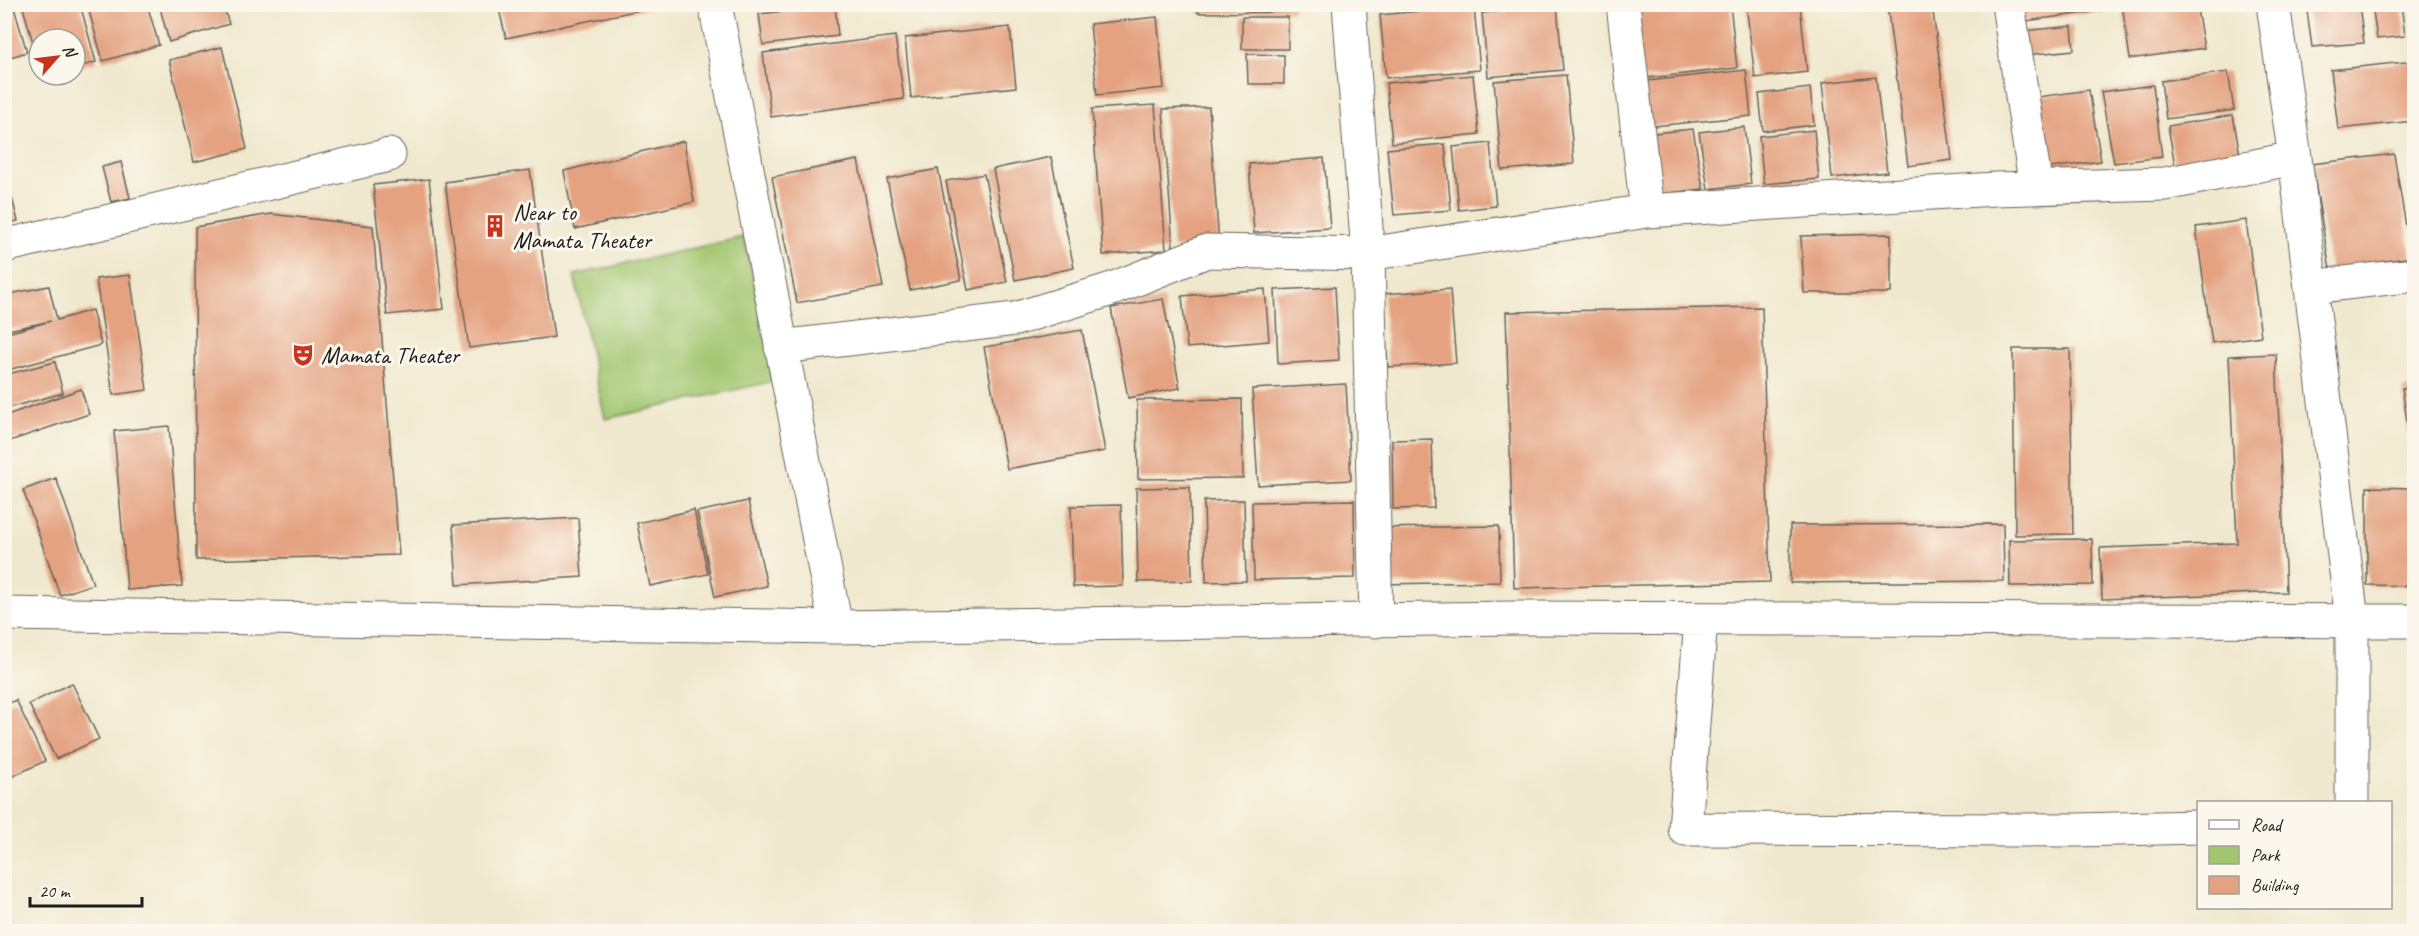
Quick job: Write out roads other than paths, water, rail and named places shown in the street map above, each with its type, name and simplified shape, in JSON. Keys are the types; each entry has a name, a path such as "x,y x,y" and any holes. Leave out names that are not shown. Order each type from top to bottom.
{"street":[{"path":"715,4 836,627"},
{"path":"1349,4 1368,254 1376,621"},
{"path":"1623,4 1647,211"},
{"path":"2008,4 2036,188"},
{"path":"2273,4 2295,158 2352,620 2352,801"},
{"path":"4,246 389,154"},
{"path":"781,347 1015,319 1112,289 1207,250 1368,254 1647,211 2036,188 2164,184 2295,158"},
{"path":"2311,286 2415,275"},
{"path":"6,604 836,627 1701,619 2415,621"},
{"path":"1701,619 1685,829 2076,830 2197,827"}],"place":[{"name":"Near to Mamata Theater","path":"495,226"},
{"name":"Mamata Theater","path":"303,355"}]}
